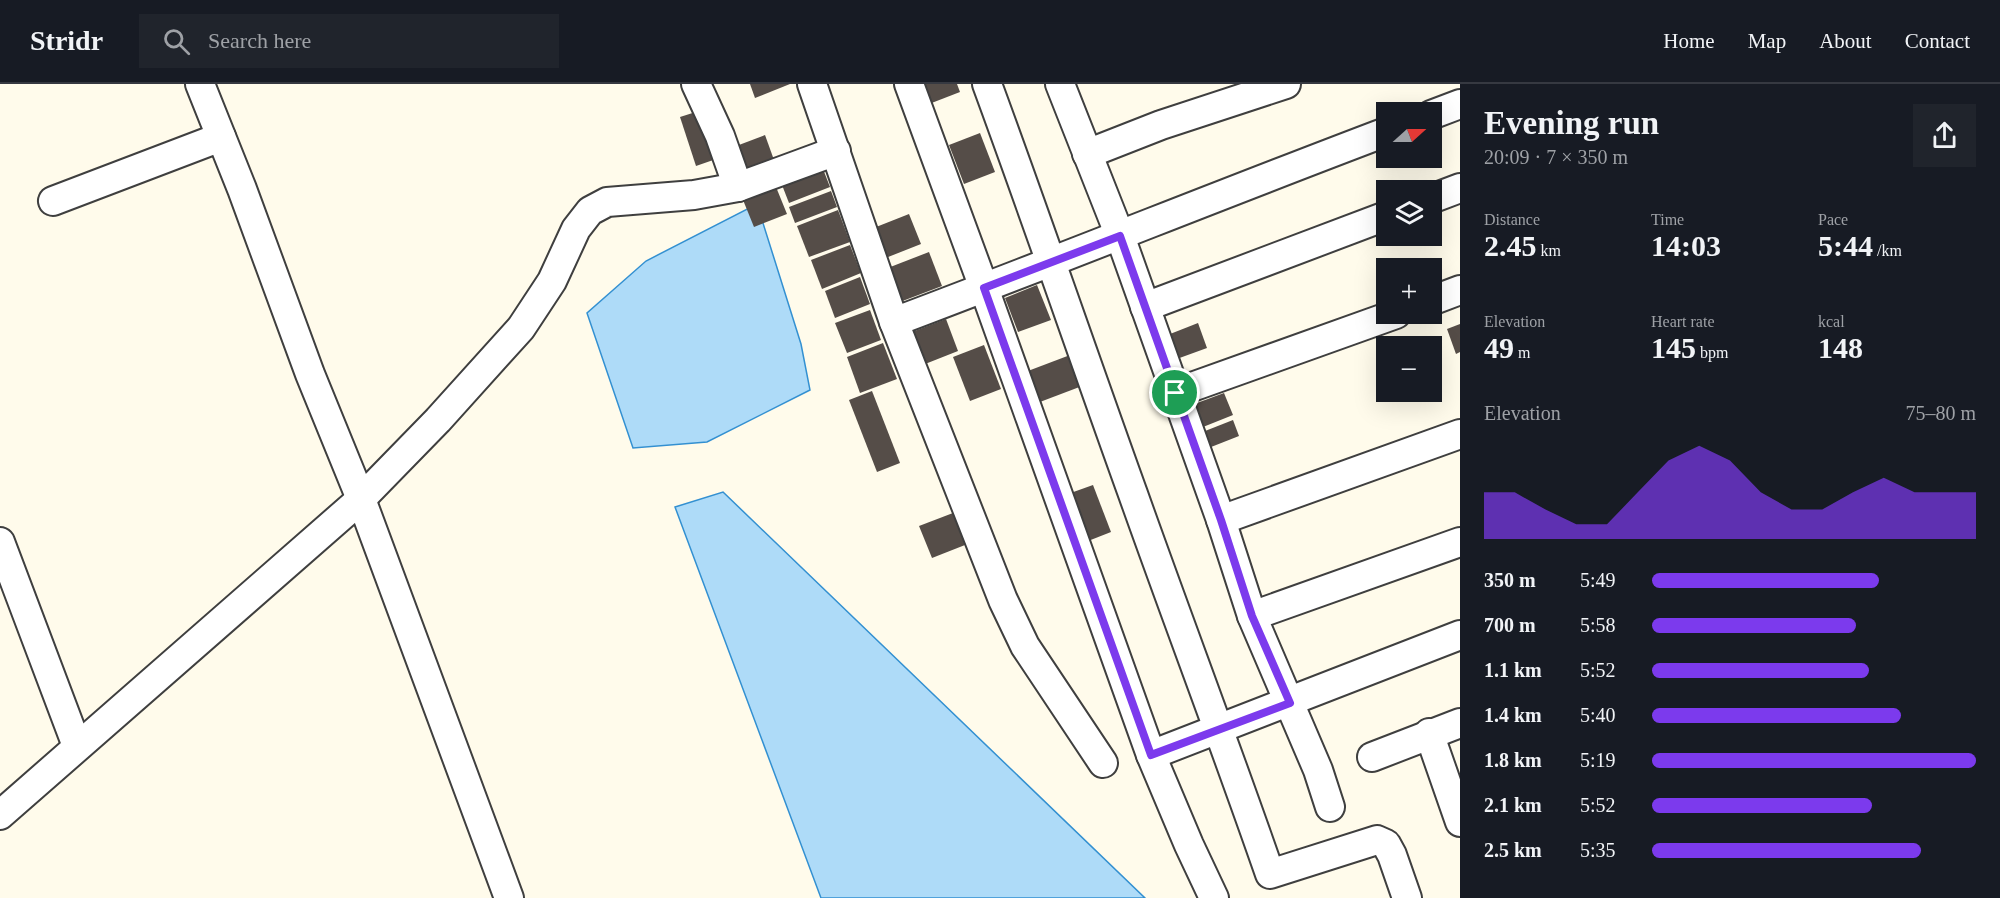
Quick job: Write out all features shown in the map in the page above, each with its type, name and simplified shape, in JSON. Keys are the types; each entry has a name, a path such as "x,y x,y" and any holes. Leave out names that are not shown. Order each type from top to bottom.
{"street":[{"path":"200,84 310,374 361,499 509,898"},
{"path":"696,84 720,136 738,188"},
{"path":"812,84 894,322 1003,600 1025,646 1103,763"},
{"path":"909,84 1151,755 1214,898"},
{"path":"987,84 1270,874 1377,840 1386,844 1392,855 1407,898"},
{"path":"1087,154 1161,125 1286,84"},
{"path":"1066,86 1087,154 1120,236 1221,520 1252,616 1318,770 1330,807"},
{"path":"1442,111 1460,104"},
{"path":"894,322 1376,136"},
{"path":"53,201 221,137"},
{"path":"1,811 361,499 438,420 521,328 552,281 576,229 590,211 607,202 694,195 738,188 836,151"},
{"path":"1442,195 1460,188"},
{"path":"1145,307 1376,220"},
{"path":"1442,297 1460,290"},
{"path":"1175,393 1376,321"},
{"path":"1221,520 1460,434"},
{"path":"0,542 77,746"},
{"path":"1252,616 1460,542"},
{"path":"1151,755 1460,636"},
{"path":"1372,757 1460,723"},
{"path":"1429,734 1460,822"}],"water":[{"path":"757,204 801,344 810,390 707,442 633,448 587,313 646,261"},
{"path":"723,492 1145,898 821,898 675,507"}],"building":[{"path":"750,84 790,84 755,98"},
{"path":"922,84 957,84 960,92 929,104"},
{"path":"702,110 719,158 696,166 680,117"},
{"path":"980,133 995,172 964,184 949,145"},
{"path":"765,135 774,160 741,173 731,148"},
{"path":"823,169 830,187 789,203 782,185"},
{"path":"776,187 787,214 754,227 743,200"},
{"path":"831,191 837,207 795,223 789,207"},
{"path":"838,210 850,242 809,257 797,226"},
{"path":"909,214 921,244 878,261 866,231"},
{"path":"850,245 861,273 822,289 811,260"},
{"path":"929,252 942,286 892,305 880,271"},
{"path":"860,277 870,304 835,318 825,291"},
{"path":"1037,285 1051,320 1018,332 1005,298"},
{"path":"870,310 881,340 847,353 835,323"},
{"path":"946,319 958,351 915,368 902,336"},
{"path":"1198,323 1207,348 1174,360 1165,336"},
{"path":"1460,324 1460,352 1456,354 1447,329"},
{"path":"883,343 897,379 860,393 847,357"},
{"path":"984,345 1001,389 970,401 953,357"},
{"path":"1078,352 1090,383 1032,405 1020,374"},
{"path":"872,391 900,463 877,472 849,400"},
{"path":"1224,393 1233,415 1198,429 1189,406"},
{"path":"1233,420 1239,436 1206,449 1200,433"},
{"path":"1093,485 1111,532 1083,543 1065,495"},
{"path":"953,513 965,545 932,558 919,526"}],"route":[{"path":"1120,236 1175,393 1221,520 1252,616 1290,703 1151,755 984,288 1120,236"}]}
